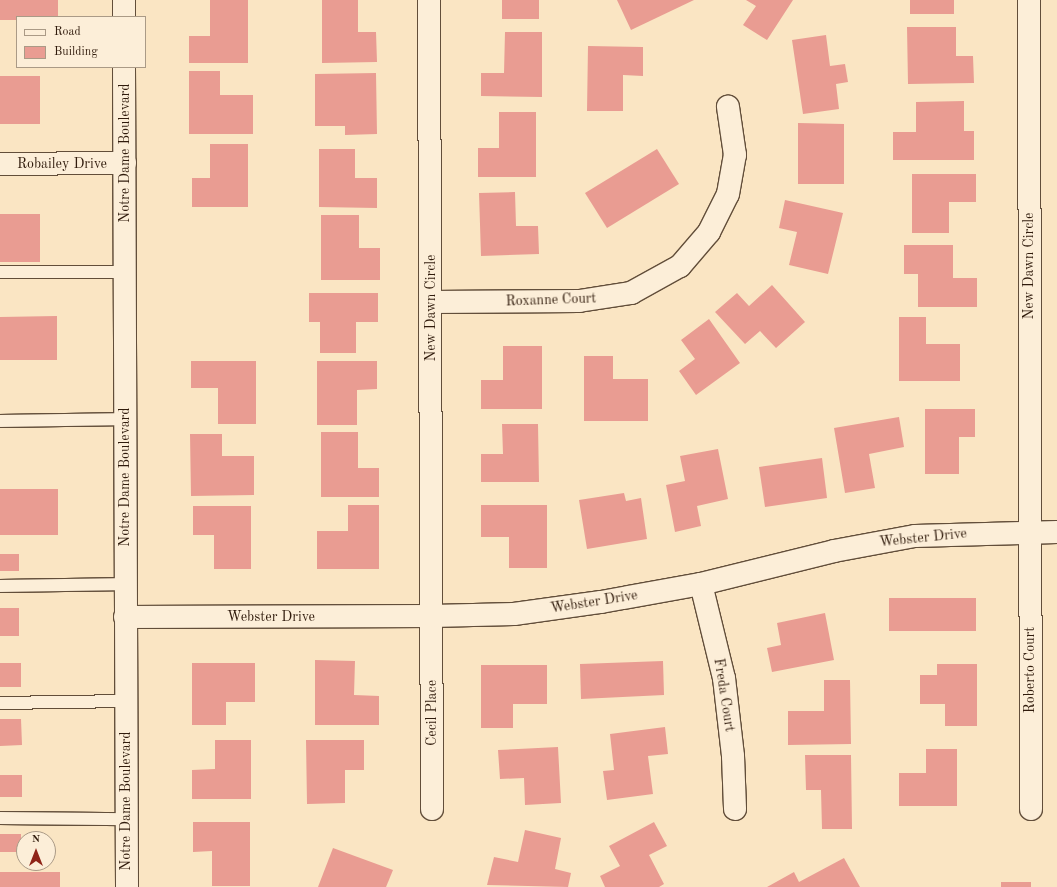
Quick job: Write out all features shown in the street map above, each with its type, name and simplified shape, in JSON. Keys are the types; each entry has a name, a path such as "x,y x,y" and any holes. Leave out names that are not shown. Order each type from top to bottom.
{"street":[{"path":"124,0 124,16"},
{"name":"New Dawn Circle","path":"430,0 432,616"},
{"name":"New Dawn Circle","path":"1029,0 1029,532"},
{"name":"Notre Dame Boulevard","path":"124,68 126,887"},
{"name":"Roxanne Court","path":"431,302 579,301 631,293 680,266 710,232 728,194 736,155 728,106"},
{"name":"Robailey Drive","path":"0,164 125,163"},
{"name":"Roberto Court","path":"1029,532 1031,809"},
{"name":"Webster Drive","path":"125,617 432,616 514,614 601,602 701,584 834,551 916,536 1057,532"},
{"name":"Freda Court","path":"701,584 724,678 733,756 735,809"},
{"name":"Cecil Place","path":"432,616 432,809"}],"lane":[{"path":"0,272 125,272"},
{"path":"0,421 125,420"},
{"path":"0,586 125,584"},
{"path":"0,703 126,701"},
{"path":"0,818 126,819"}],"building":[{"path":"0,0 58,0 58,16 16,16 16,20 0,20"},
{"path":"210,0 248,0 248,63 189,63 189,36 210,36"},
{"path":"322,0 358,0 358,32 376,32 377,62 322,63"},
{"path":"502,0 539,0 539,19 502,19"},
{"path":"617,0 694,0 631,30"},
{"path":"746,0 793,0 767,40 743,25 756,6"},
{"path":"910,0 954,0 954,14 910,14"},
{"path":"907,27 956,27 956,56 973,56 974,83 908,84"},
{"path":"505,32 542,32 542,97 481,96 481,73 504,73"},
{"path":"826,35 830,66 845,64 848,82 836,84 839,109 803,114 792,40"},
{"path":"588,46 643,47 643,76 623,75 623,111 587,111"},
{"path":"189,71 220,71 220,95 253,95 253,134 189,134"},
{"path":"376,73 377,134 345,135 345,126 315,126 315,74"},
{"path":"0,76 40,76 40,124 0,124"},
{"path":"964,101 964,131 974,131 974,160 893,160 893,132 916,132 916,102"},
{"path":"499,112 536,112 536,177 478,177 478,148 499,148"},
{"path":"798,123 844,124 844,184 798,184"},
{"path":"210,144 248,144 248,207 192,207 192,178 210,178"},
{"path":"319,149 355,149 355,178 377,178 377,208 319,207"},
{"path":"657,149 679,184 607,228 585,193"},
{"path":"912,174 976,174 976,202 949,202 949,233 912,233"},
{"path":"515,192 516,226 538,226 539,254 481,256 479,193"},
{"path":"785,200 843,213 828,274 789,265 797,232 779,228"},
{"path":"0,214 40,214 40,262 0,262"},
{"path":"321,215 359,215 359,248 380,248 380,280 321,280"},
{"path":"904,245 953,245 953,278 977,278 977,307 918,307 918,274 904,274"},
{"path":"772,285 805,322 776,348 760,331 745,344 715,312 737,293 749,306"},
{"path":"309,293 378,293 378,322 356,322 356,353 320,353 320,322 309,322"},
{"path":"57,316 57,360 0,360 0,317"},
{"path":"899,317 926,317 926,344 960,344 960,381 899,381"},
{"path":"709,319 740,363 696,395 679,371 695,359 681,340"},
{"path":"503,346 542,346 542,409 481,409 481,380 503,380"},
{"path":"584,356 613,356 613,379 648,379 648,421 584,421"},
{"path":"191,361 256,361 256,424 218,424 218,388 191,388"},
{"path":"317,361 377,361 377,389 357,390 357,425 317,425"},
{"path":"925,409 975,409 975,437 959,437 959,474 925,474"},
{"path":"899,417 904,447 869,454 875,488 845,493 834,428"},
{"path":"502,424 538,424 539,482 481,482 481,454 503,454"},
{"path":"321,432 358,432 358,468 379,468 379,497 321,497"},
{"path":"190,434 222,434 222,456 254,456 254,495 191,496"},
{"path":"718,449 728,499 697,506 701,526 675,532 666,485 685,481 680,456"},
{"path":"822,458 827,498 765,507 759,467"},
{"path":"0,489 58,489 58,535 0,535"},
{"path":"624,493 626,501 641,498 647,539 587,549 579,500"},
{"path":"348,505 379,505 379,569 317,569 317,531 348,531"},
{"path":"481,505 547,505 547,568 509,568 509,537 481,537"},
{"path":"193,506 251,506 251,569 214,569 214,535 193,535"},
{"path":"0,554 19,554 19,571 0,571"},
{"path":"889,598 976,598 976,631 889,631"},
{"path":"0,608 19,608 19,636 0,636"},
{"path":"825,613 834,660 772,672 767,648 781,645 777,623"},
{"path":"315,660 355,661 354,695 379,696 379,725 315,725"},
{"path":"663,661 664,695 581,699 580,664"},
{"path":"0,663 21,663 21,687 0,687"},
{"path":"192,663 255,663 255,702 226,702 226,725 192,725"},
{"path":"937,664 977,664 977,726 945,726 945,704 920,704 920,675 937,675"},
{"path":"481,665 547,665 547,704 513,704 513,728 481,728"},
{"path":"824,680 850,680 851,744 788,745 788,711 824,711"},
{"path":"0,719 21,719 22,745 0,746"},
{"path":"665,727 668,754 648,756 653,794 607,800 603,771 614,770 610,734"},
{"path":"215,740 251,740 251,799 192,799 192,770 215,769"},
{"path":"306,740 364,740 364,770 345,770 345,803 307,804"},
{"path":"558,747 561,803 525,805 524,778 500,779 498,750"},
{"path":"926,749 957,749 957,806 899,806 899,773 926,773"},
{"path":"805,755 851,755 852,829 822,829 821,790 806,790"},
{"path":"0,775 22,775 22,797 0,797"},
{"path":"193,822 250,822 250,886 212,886 212,851 193,852"},
{"path":"654,822 667,846 649,855 664,884 659,887 605,887 600,876 620,866 609,846"},
{"path":"525,830 561,838 555,869 571,873 568,887 487,885 494,857 518,862"},
{"path":"0,834 16,834 16,852 0,852"},
{"path":"333,848 393,870 386,887 318,887"},
{"path":"844,858 860,887 767,887 794,872 799,882"},
{"path":"0,872 60,872 60,887 0,887"},
{"path":"1001,882 1031,882 1031,887 1001,887"}]}
